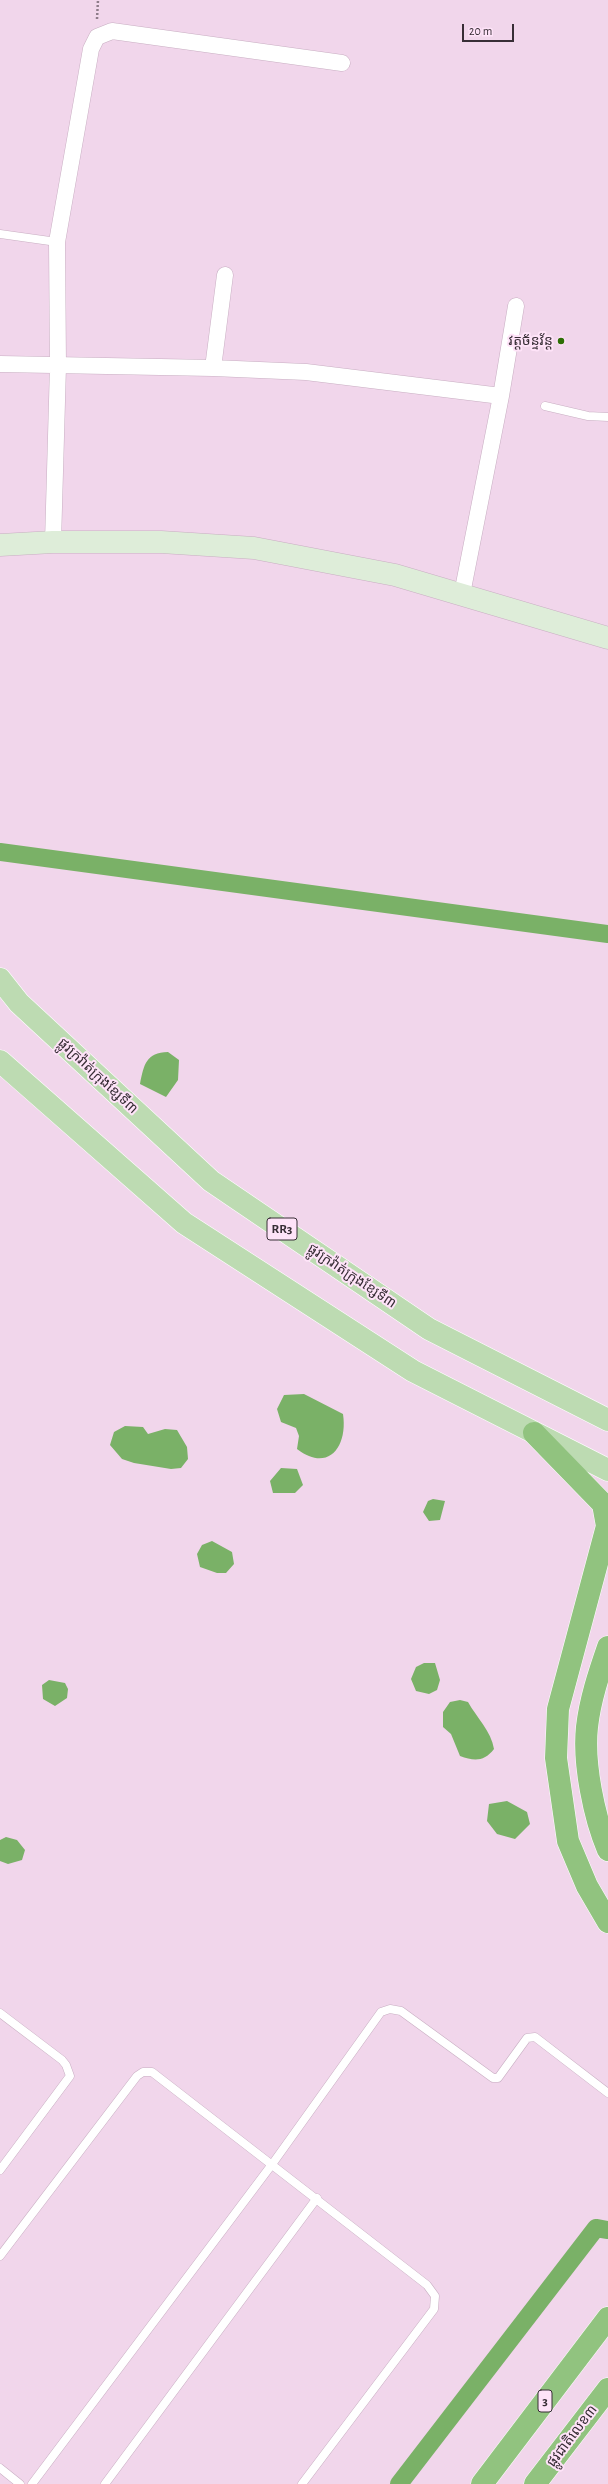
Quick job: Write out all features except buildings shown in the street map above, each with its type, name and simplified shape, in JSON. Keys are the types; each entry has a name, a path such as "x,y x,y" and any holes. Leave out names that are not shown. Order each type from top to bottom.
{"highway":[{"path":"534,1433 603,1504 607,1526 558,1710 556,1758 568,1841 587,1886 608,1922"},
{"path":"608,1647 598,1676 587,1728 589,1781 600,1833 608,1850"},
{"name":"3","path":"482,2484 608,2318"},
{"name":"ផ្លូវជាតិលេខ៣","path":"535,2484 608,2389"}],"main road":[{"path":"0,545 53,542 161,542 254,548 395,575 608,638"},
{"name":"ផ្លូវក្រវ៉ាត់ក្រុងខ្សែទី៣","path":"0,980 19,1003 211,1180 429,1329 608,1420"},
{"path":"0,1061 184,1223 413,1371 608,1470"}],"street":[{"path":"53,542 58,366 57,242 91,49 97,37 112,31 342,63"},
{"path":"213,368 225,275"},
{"path":"462,594 501,396 516,306"},
{"path":"0,364 213,368 306,372 501,396"}],"lane":[{"path":"0,234 57,242"},
{"path":"545,406 588,416 608,418"},
{"path":"32,2484 272,2163 381,2012 390,2009 401,2011 493,2078 498,2078 527,2038 536,2037 608,2093"},
{"path":"0,2013 62,2060 66,2065 70,2076 0,2170"},
{"path":"0,2256 137,2076 143,2072 152,2072 427,2284 435,2296 434,2309 302,2484"},
{"path":"105,2484 317,2198"},
{"path":"0,2468 20,2484"}],"shaded area":[{"path":"168,1052 179,1060 178,1080 166,1097 140,1084 147,1061 155,1055"},
{"path":"304,1394 343,1414 344,1426 339,1446 334,1453 326,1457 318,1458 308,1456 297,1449 299,1436 296,1428 281,1422 277,1409 284,1395"},
{"path":"125,1426 143,1427 148,1434 165,1429 177,1430 187,1447 188,1459 181,1468 171,1469 134,1463 122,1459 110,1445 114,1432"},
{"path":"281,1468 297,1469 303,1485 295,1493 273,1493 270,1481"},
{"path":"433,1499 445,1501 440,1520 429,1521 423,1512 428,1501"},
{"path":"212,1541 232,1552 234,1564 226,1573 217,1573 200,1567 197,1554 202,1545"},
{"path":"424,1663 435,1663 440,1680 437,1690 429,1694 416,1691 411,1679 416,1667"},
{"path":"49,1680 65,1683 68,1689 67,1698 55,1706 43,1699 42,1685"},
{"path":"460,1700 468,1702 490,1736 494,1749 483,1758 470,1759 460,1756 451,1734 443,1727 443,1712 450,1702"},
{"path":"507,1801 527,1812 530,1824 515,1839 497,1834 487,1821 489,1804"},
{"path":"6,1837 17,1840 25,1850 22,1860 8,1864 0,1861 0,1840"}],"waterway":[{"path":"0,852 608,934"},
{"path":"399,2484 596,2228 608,2230"}],"place":[{"name":"វត្តច័ន្ទវ័ន្ត","path":"561,341"}]}
